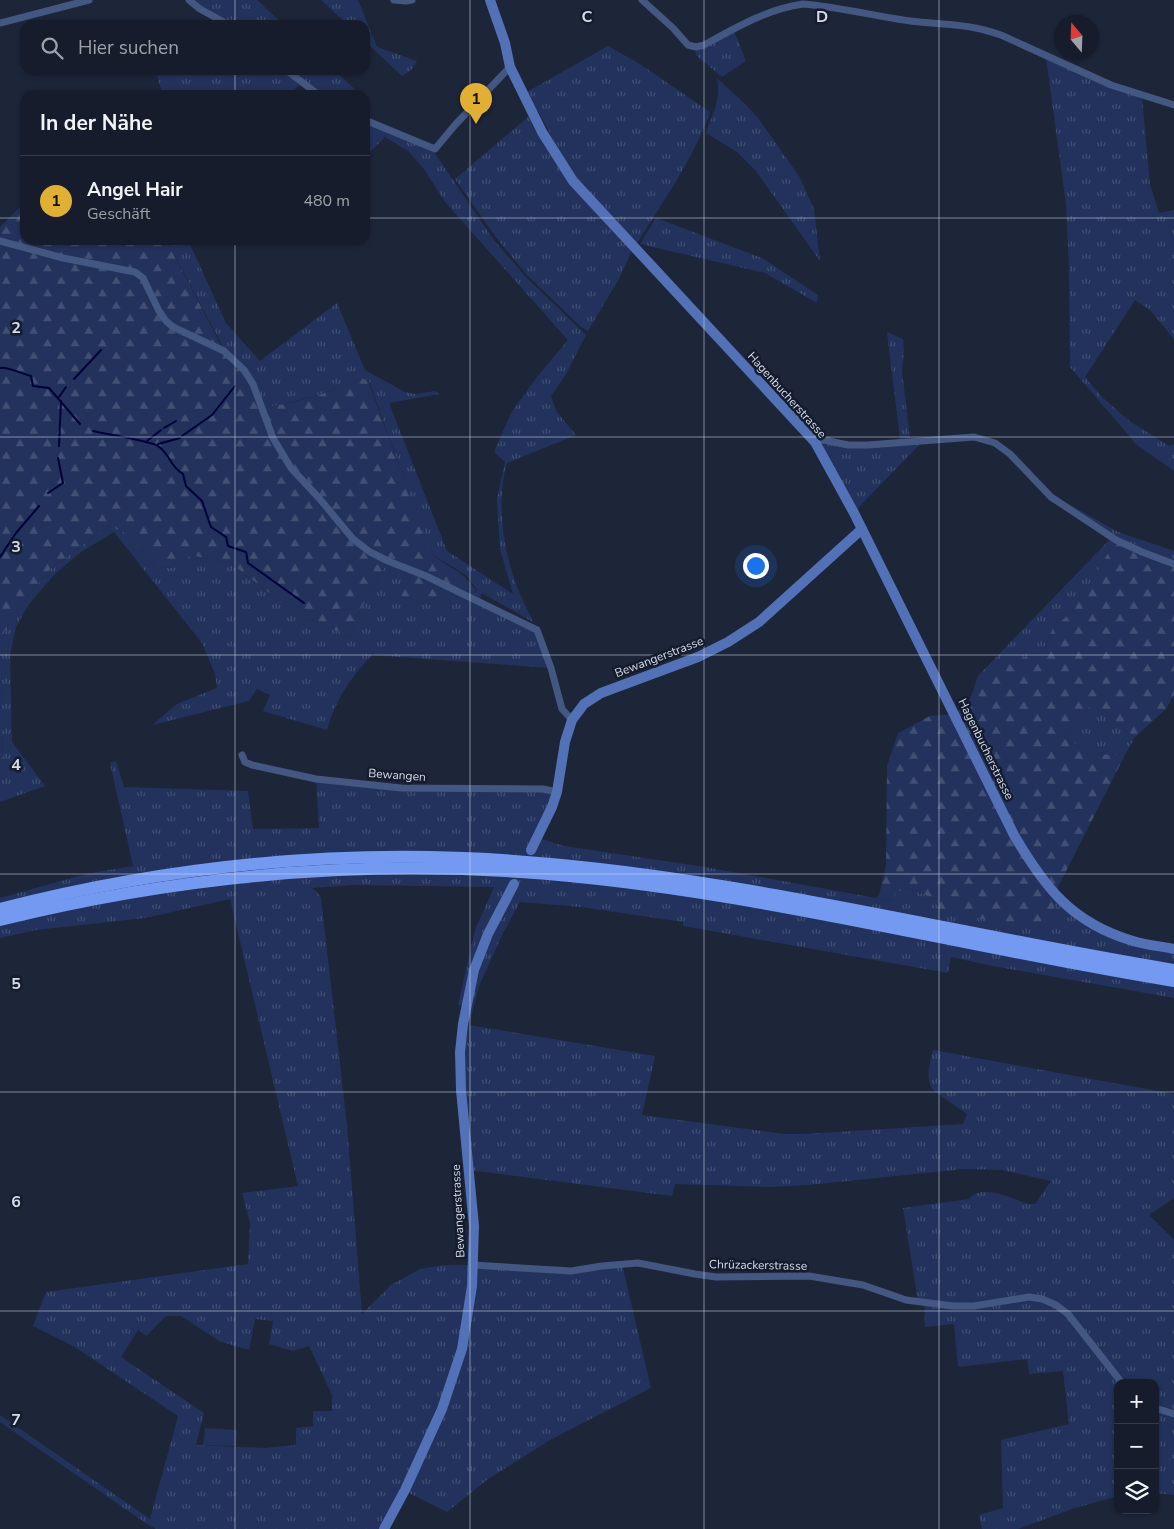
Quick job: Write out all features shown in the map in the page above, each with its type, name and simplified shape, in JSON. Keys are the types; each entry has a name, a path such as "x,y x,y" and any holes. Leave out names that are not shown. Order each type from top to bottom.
{"highway":[{"path":"0,909 62,894 120,883 185,872 253,864 373,858 491,860 608,870 726,886 1174,970"},
{"path":"0,920 57,906 133,891 248,876 369,869 487,870 605,880 715,896 1174,981"}],"street":[{"path":"0,24 89,0"},
{"path":"189,0 200,9 220,20"},
{"path":"394,0 412,0"},
{"name":"Hagenbucherstrasse","path":"490,0 510,67 542,132 573,181 815,442 831,468 862,529 1014,835 1036,871 1052,892 1070,909 1089,922 1111,934 1134,942 1174,949"},
{"path":"642,0 673,28 688,45 692,46 704,45 770,12 788,6 803,4 911,21 970,26 1001,35 1111,85 1174,105"},
{"path":"370,122 435,149 510,67"},
{"path":"293,75 312,90"},
{"path":"0,241 63,258 135,272 143,278 166,321 173,327 224,351 244,370 253,384 273,438 291,468 353,539 370,552 388,561 426,576 537,630 551,668 562,709 572,720"},
{"path":"815,442 824,440 848,445 868,445 974,437 995,443 1010,454 1051,497 1116,540 1174,564"},
{"name":"Bewangerstrasse","path":"531,850 544,826 557,792 565,742 572,720 584,704 601,693 698,657 728,642 759,622 862,529"},
{"name":"Bewangen","path":"242,755 245,762 252,765 344,782 401,788 543,790 557,792"},
{"name":"Bewangerstrasse","path":"384,1529 406,1490 442,1409 462,1349 474,1265 474,1226 461,1090 460,1052 466,1006 474,970 488,934 514,884"},
{"name":"Chrüzackerstrasse","path":"474,1265 571,1270 638,1263 716,1277 809,1276 863,1285 906,1300 953,1306 974,1306 1030,1297 1042,1299 1056,1305 1068,1314 1119,1379"},
{"path":"1159,1409 1174,1414"}],"green space":[{"path":"194,0 257,0 279,20 224,20 200,6"},
{"path":"321,0 358,0 366,20 343,20"},
{"path":"370,30 377,47 417,61 411,70 402,76 370,46"},
{"path":"734,31 746,61 722,77 698,57 695,51"},
{"path":"608,46 640,64 710,112 686,164 636,245 577,179 559,155 549,131 527,92"},
{"path":"1046,58 1142,97 1150,184 1159,213 1174,210 1174,339 1150,310 1135,300 1085,377 1101,396 1128,420 1169,446 1174,444 1174,471 1137,445 1070,367 1066,204"},
{"path":"339,75 356,90 315,90 303,81 294,90 161,90 157,76"},
{"path":"717,78 758,118 799,176 814,209 820,261 756,171 737,152 706,133 717,100"},
{"path":"529,116 533,128 545,144 632,250 620,277 588,331 580,326 526,274 495,236 455,179"},
{"path":"370,123 434,152 493,239 525,276 586,335 566,374 551,396 556,411 576,435 507,463 504,476 502,519 506,548 515,581 533,622 482,593 480,598 474,595 477,590 466,575 431,554 369,381 363,378 313,397 265,408 258,387 246,370 224,349 174,254 173,245 190,245 226,323 260,361 337,303 365,370 405,392 416,394 435,391 439,394 389,403 447,551 513,594 500,549 497,499 505,462 494,452 511,413 537,377 568,340 445,202 424,169 408,151 385,137 370,152"},
{"path":"20,207 20,245 173,245 174,255 224,351 244,370 262,409 314,397 362,378 368,381 432,555 464,576 476,590 473,595 457,587 453,594 420,602 401,596 414,571 388,561 351,626 354,628 350,637 314,620 306,621 232,564 191,555 177,567 161,568 126,533 109,526 51,568 20,606 4,632 1,668 3,765 0,766 0,227"},
{"path":"656,218 762,258 818,295 817,303 765,273 640,244"},
{"path":"887,332 903,339 902,371 910,438 900,439"},
{"path":"922,442 856,510 822,447 824,443"},
{"path":"1062,500 1118,532 1174,551 1174,564 1117,537"},
{"path":"109,526 126,533 161,568 177,567 191,555 232,564 306,621 314,620 350,637 354,628 351,626 387,563 413,573 401,596 420,602 453,594 454,592 537,630 551,668 372,655 357,672 339,699 327,730 263,711 270,695 257,689 249,701 152,725 177,704 217,688 215,674 202,643 114,532 81,552 55,574 29,604 16,627 10,655 12,742 45,786 0,802 0,766 3,765 1,668 4,632 20,606 51,568"},
{"path":"1112,537 1116,540 1074,610 1053,628 1043,650 978,676"},
{"path":"1116,540 1174,564 1174,695 1166,709 1135,737 1091,705 1064,736 1089,754 1125,755 1054,895 1054,914 1034,928 939,911 934,899 910,888 895,892 893,901 876,898 879,895 886,866 887,766 898,733 930,716 955,714 969,702 978,676 1043,650 1053,628 1074,610"},
{"path":"1091,705 1135,737 1125,755 1089,754 1064,736"},
{"path":"116,761 124,787 248,791 253,829 319,828 316,779 401,788 557,792 538,838 564,846 705,867 892,901 895,892 910,888 934,899 1054,895 1089,922 1174,949 1174,998 951,957 948,973 683,926 683,922 581,907 520,902 503,933 479,986 469,1025 655,1056 642,1115 784,1134 963,1124 967,1114 934,1091 929,1082 928,1076 933,1050 1174,1094 1174,1198 1149,1215 1174,1240 1174,1495 1159,1493 1159,1379 1114,1379 1114,1497 1075,1508 1018,1529 982,1529 979,1515 1003,1508 1001,1440 1069,1424 1063,1371 1029,1374 1027,1359 958,1367 954,1324 925,1327 924,1303 918,1302 903,1208 969,1199 975,1194 982,1192 998,1194 1028,1204 1035,1204 1051,1181 1001,1170 964,1169 808,1185 769,1187 675,1184 672,1196 468,1170 461,1090 465,1006 458,1005 475,930 494,887 353,885 312,888 321,898 347,1125 362,1314 391,1285 420,1269 444,1265 473,1265 571,1271 622,1264 651,1388 550,1440 488,1479 447,1512 405,1491 384,1529 156,1529 147,1524 0,1422 0,1415 150,1519 178,1416 75,1347 33,1326 46,1292 248,1264 250,1223 242,1193 298,1186 230,899 145,918 36,930 0,938 0,898 86,874 133,866 110,763","holes":["166,1316 181,1316 219,1341 249,1350 255,1319 273,1321 269,1344 293,1351 309,1346 332,1395 332,1411 313,1411 313,1426 296,1428 296,1445 264,1448 196,1445 204,1413 121,1357 138,1330 146,1336"]},
{"path":"205,1428 237,1430 236,1446 203,1445"}],"waterway":[{"path":"74,379 101,350"},
{"path":"0,368 11,369 31,376 33,386 49,388 80,424"},
{"path":"182,436 212,415 235,386"},
{"path":"59,397 66,387"},
{"path":"59,446 61,401"},
{"path":"164,428 176,421"},
{"path":"147,441 161,430"},
{"path":"93,431 147,442 162,449 175,468 183,474 186,486 202,501 211,527 226,537 228,546 246,552 248,563 304,603"},
{"path":"158,444 180,438"},
{"path":"48,493 63,483 58,458"},
{"path":"0,557 16,533 39,506"}],"place":[{"name":"Angel Hair","path":"476,124"}]}
